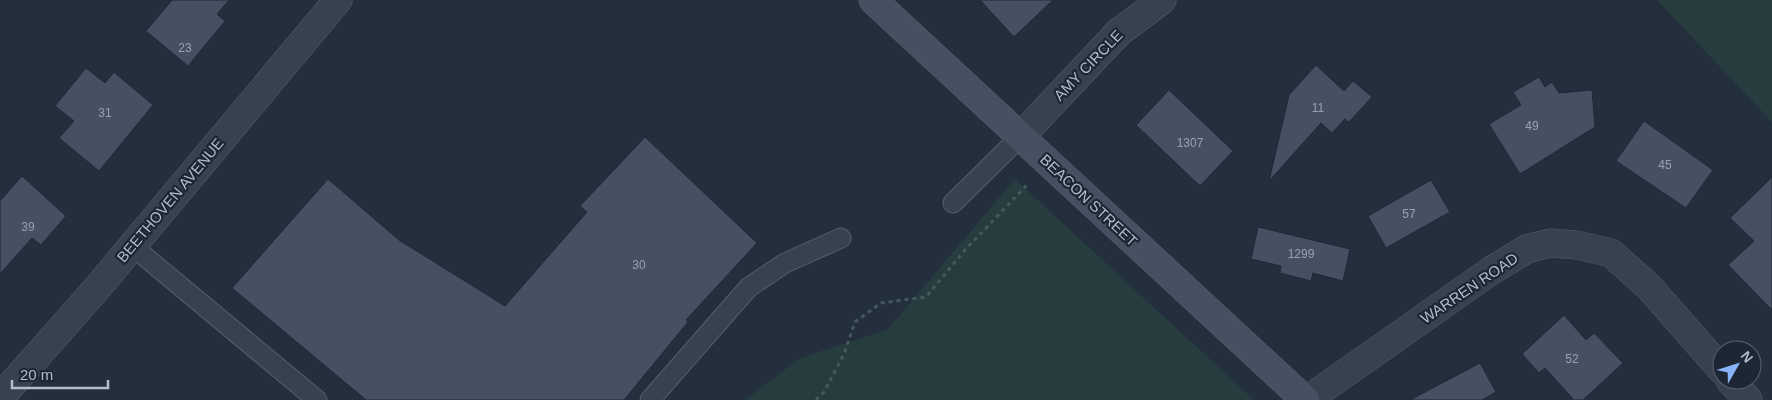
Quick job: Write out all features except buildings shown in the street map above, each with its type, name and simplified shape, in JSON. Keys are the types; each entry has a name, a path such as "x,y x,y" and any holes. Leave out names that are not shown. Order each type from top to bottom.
{"main road":[{"name":"BEACON STREET","path":"873,0 1306,400"}],"street":[{"name":"BEETHOVEN AVENUE","path":"0,398 132,246 338,0"},
{"name":"AMY CIRCLE","path":"1020,136 1113,38 1162,0"},
{"name":"WARREN ROAD","path":"1306,400 1492,270 1527,249 1550,243 1577,245 1611,253 1649,287 1712,359"},
{"path":"1739,390 1748,400"}],"lane":[{"path":"953,203 1020,136"},
{"path":"650,400 749,287 785,263 840,238"},
{"path":"132,246 317,400"}],"path":[{"path":"816,400 824,392 844,354 855,322 881,303 926,297 965,250 1027,185"}],"green space":[{"path":"1657,0 1772,0 1772,123 1771,121"},
{"path":"1015,179 1254,400 745,400 800,358 887,330"}]}
